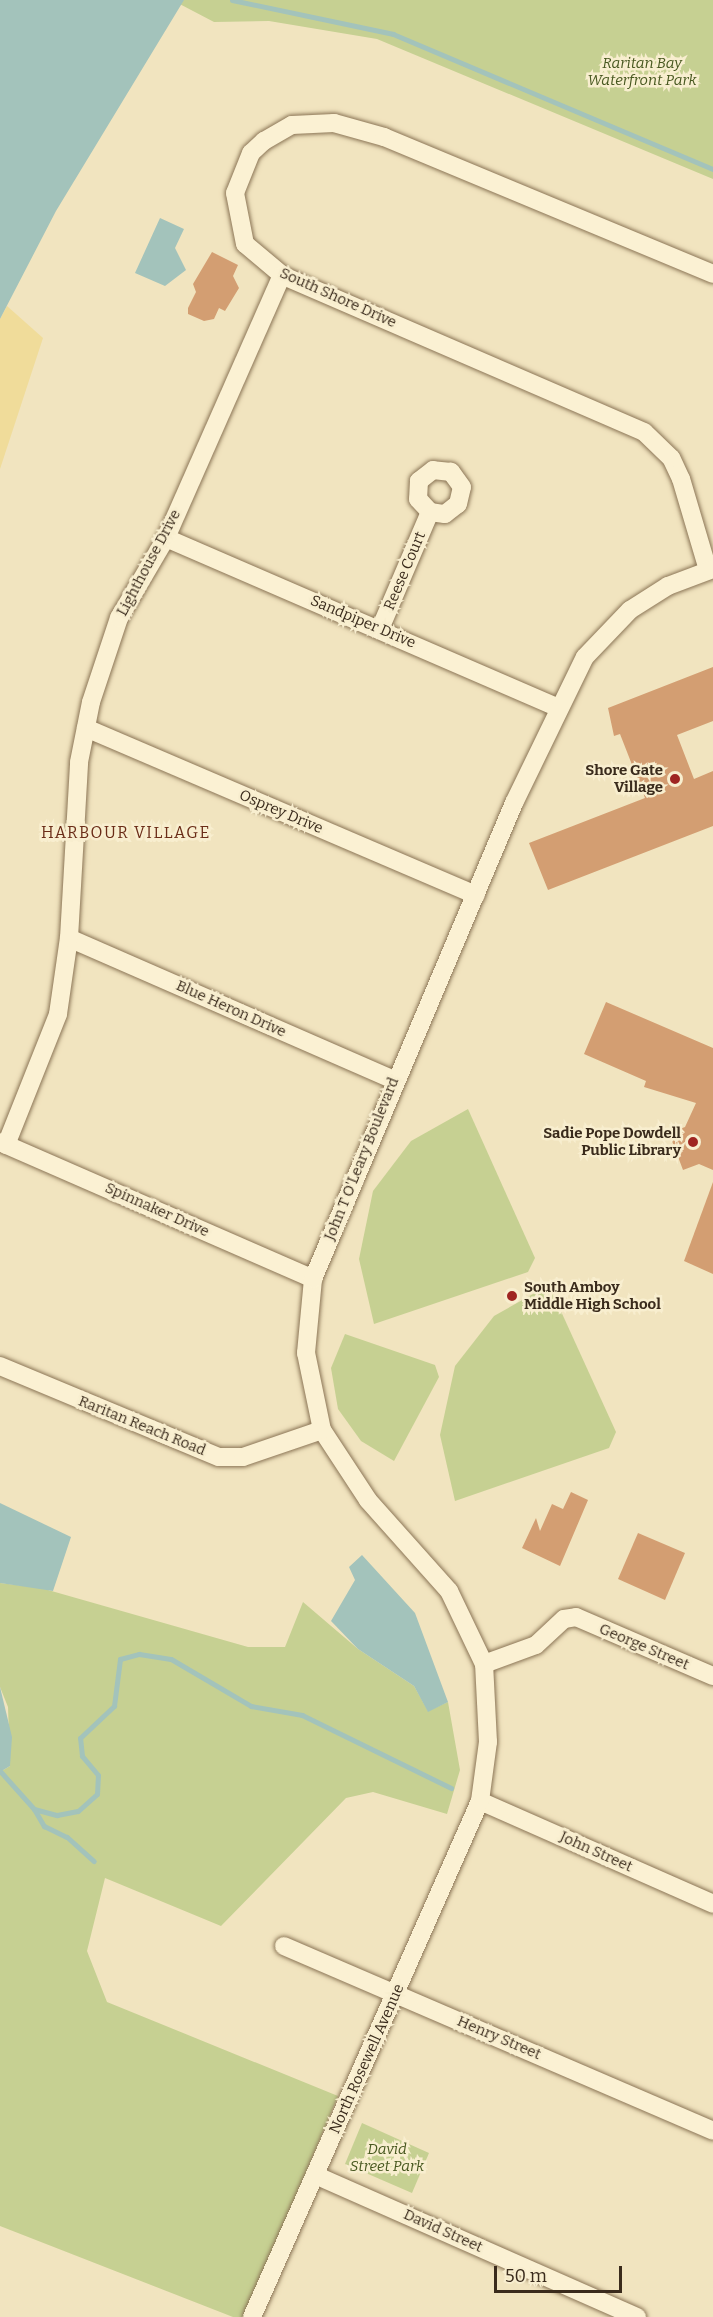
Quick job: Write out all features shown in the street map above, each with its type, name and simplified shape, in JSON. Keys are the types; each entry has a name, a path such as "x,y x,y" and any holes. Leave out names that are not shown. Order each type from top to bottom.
{"street":[{"name":"South Shore Drive","path":"710,569 681,479 671,458 644,432 282,275 245,244 235,193 251,153 278,132 308,122 384,137 713,274"},
{"name":"Lighthouse Drive","path":"3,1143 49,1044 69,938 86,728 118,618 166,538 282,275"},
{"name":"Reese Court","path":"380,629 430,512"},
{"name":"Sandpiper Drive","path":"166,538 559,708"},
{"name":"John T O'Leary Boulevard","path":"480,1801 489,1721 484,1664 449,1591 368,1500 322,1430 306,1353 313,1279 394,1080 559,708 585,657 630,610 710,569"},
{"name":"Osprey Drive","path":"86,728 476,895"},
{"name":"Blue Heron Drive","path":"69,938 394,1080"},
{"name":"Spinnaker Drive","path":"3,1143 313,1279"},
{"name":"Raritan Reach Road","path":"0,1366 219,1457 243,1457 322,1430"},
{"name":"George Street","path":"484,1664 536,1645 564,1619 576,1617 713,1676"},
{"name":"John Street","path":"480,1801 713,1904"},
{"name":"North Rosewell Avenue","path":"252,2317 480,1801"},
{"name":"Henry Street","path":"284,1946 713,2131"},
{"name":"David Street","path":"315,2175 637,2317"}],"green space":[{"name":"Raritan Bay Waterfront Park","path":"172,0 713,0 713,179 377,39 269,21 214,22"},
{"path":"468,1109 535,1258 528,1272 374,1324 359,1259 373,1191 411,1141"},
{"path":"549,1285 616,1432 609,1448 455,1501 440,1435 455,1366 494,1316"},
{"path":"345,1334 435,1365 439,1377 394,1461 361,1441 338,1409 331,1368"},
{"path":"0,1583 41,1588 248,1647 285,1647 303,1602 358,1649 414,1686 428,1711 448,1702 460,1770 447,1814 373,1792 346,1798 221,1926 105,1878 87,1951 107,2002 338,2096 245,2317 233,2317 0,2226 0,1772 10,1766 8,1707 0,1687"},
{"name":"David Street Park","path":"362,2123 429,2153 412,2193 345,2164"}],"sand":[{"path":"7,306 43,338 0,469 0,319"}],"water":[{"path":"0,0 184,0 56,211 0,319"},
{"path":"160,218 184,229 175,248 186,270 165,286 135,273"},
{"path":"0,1503 71,1537 53,1591 0,1583"},
{"path":"362,1555 415,1613 448,1702 428,1712 414,1686 358,1649 331,1621 355,1580 349,1567"},
{"path":"0,1687 12,1737 10,1766 0,1772"}],"building":[{"path":"212,252 238,265 233,276 239,288 225,311 219,308 214,319 204,321 188,314 188,308 196,292 193,284"},
{"name":"Shore Gate Village","path":"713,667 713,721 677,735 694,779 713,771 713,826 548,890 529,843 645,798 620,734 614,736 608,708"},
{"path":"606,1002 713,1048 713,1170 699,1164 683,1170 669,1133 685,1127 696,1103 644,1087 646,1081 584,1054"},
{"path":"713,1182 713,1274 684,1261"},
{"path":"571,1492 588,1500 560,1566 522,1548 536,1518 540,1531 552,1504 563,1509"},
{"path":"638,1533 685,1553 665,1600 618,1579"}],"waterway":[{"path":"232,0 393,34 713,169"},
{"path":"0,1771 34,1809 57,1815 78,1811 97,1794 98,1775 82,1756 80,1738 114,1706 120,1659 139,1654 171,1659 251,1706 302,1715 451,1788"},
{"path":"34,1809 44,1826 67,1837 94,1861"}],"place":[{"name":"Shore Gate Village","path":"675,779"},
{"name":"Sadie Pope Dowdell Public Library","path":"693,1142"},
{"name":"South Amboy Middle High School","path":"512,1296"}],"district":[{"name":"HARBOUR VILLAGE","path":"126,833"}]}
